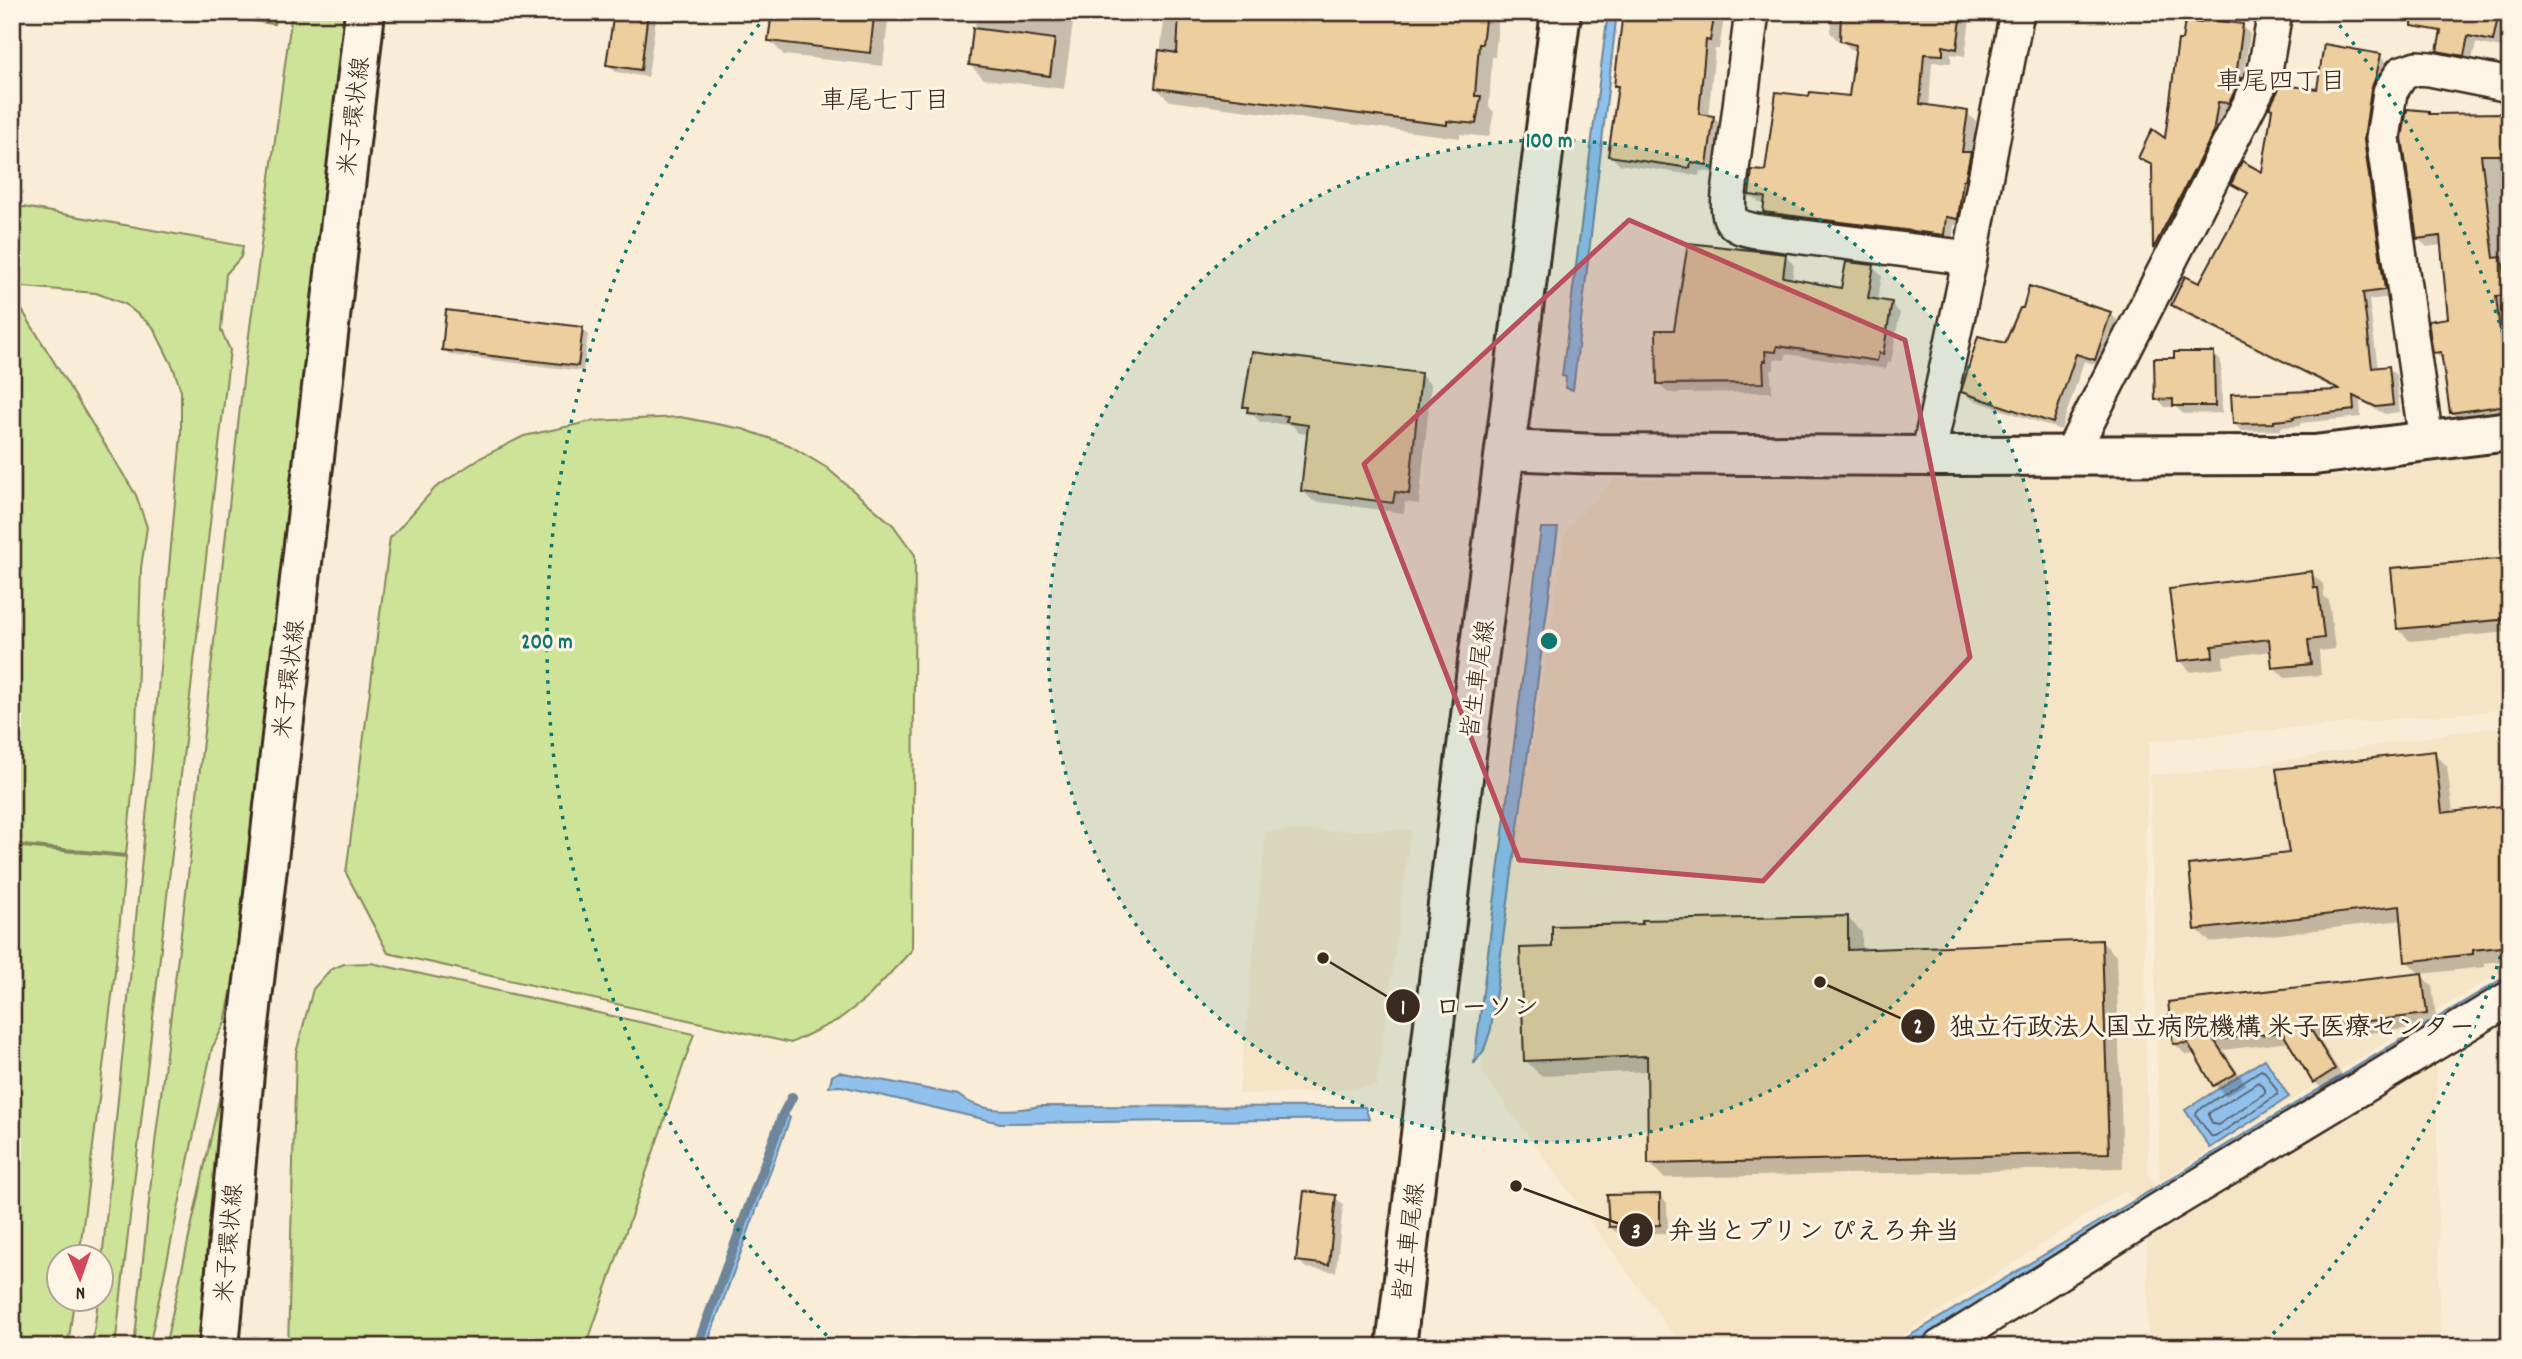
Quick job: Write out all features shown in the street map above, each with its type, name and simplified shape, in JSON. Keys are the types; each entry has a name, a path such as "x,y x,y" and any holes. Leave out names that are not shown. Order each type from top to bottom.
{"main road":[{"name":"米子環状線","path":"219,1347 246,1051 365,12"},
{"name":"皆生車尾線","path":"1395,1347 1461,794 1561,12"},
{"path":"1507,450 1598,454 2314,455 2510,431"}],"street":[{"path":"1752,12 1730,193 1728,214 1731,222 1737,227 1756,231 1970,258"},
{"path":"1928,456 1970,258 2017,12"},
{"path":"2070,456 2264,76 2275,12"},
{"path":"2426,441 2384,138 2390,92 2402,73 2417,68 2510,85"},
{"path":"1940,1347 2157,1211 2510,998"}],"highlighted area":[{"path":"1629,220 1905,340 1970,657 1763,881 1519,860 1364,464"}],"shaded area":[{"path":"2510,452 2510,709 2149,741 2144,892 2148,1175 2165,1202 2145,1214 2125,1190 1885,1347 1862,1347 1859,1344 1855,1347 1682,1347 1481,1071 1566,530 1614,479 2338,477"},
{"path":"2510,726 2510,966 2160,1181 2150,775 2221,771 2451,733"},
{"path":"1411,830 1377,1086 1320,1092 1239,1094 1266,831"},
{"path":"2436,1048 2440,1347 2148,1347 2147,1224"}],"green space":[{"path":"191,12 275,12 274,24"},
{"path":"292,12 349,12 240,947 225,1023 212,1048 149,1347 134,1347 243,380"},
{"path":"12,205 243,246 241,257 226,274 221,330 230,350 115,1347 92,1347 96,1314 116,1314 116,1244 104,1244 151,768 181,435 181,391 173,367 153,327 125,304 96,293 12,286"},
{"path":"12,302 22,310 136,495 147,527 141,568 135,764 126,855 12,844"},
{"path":"680,417 743,429 789,445 827,468 893,525 915,555 912,950 868,997 838,1020 791,1043 388,953 346,873 390,538 435,488 480,458 524,436 593,421"},
{"path":"12,846 126,857 115,972 81,1244 46,1244 46,1314 72,1314 68,1347 12,1347"},
{"path":"371,963 694,1034 586,1347 288,1347 296,1053 313,989 330,970 344,964"},
{"path":"227,1068 203,1347 165,1347 224,1077"}],"water":[{"path":"1608,12 1617,12 1573,390 1565,388 1566,377 1562,376"},
{"path":"1541,528 1558,528 1491,1029 1484,1050 1474,1064"},
{"path":"2510,974 2510,992 1929,1347 1891,1347"},
{"path":"2265,1059 2289,1097 2210,1148 2185,1110"},
{"path":"839,1072 958,1095 977,1105 997,1110 1040,1106 1365,1107 1369,1119 1000,1123 841,1086 829,1087 832,1076"},
{"path":"786,1114 790,1118 706,1347 701,1347"}],"building":[{"path":"614,12 648,12 641,70 606,65"},
{"path":"772,12 841,12 874,16 870,53 768,41"},
{"path":"1179,12 1486,12 1482,44 1479,44 1475,96 1481,96 1476,124 1447,121 1447,125 1155,88 1159,50 1177,53"},
{"path":"1623,12 1715,12 1710,41 1706,40 1699,114 1714,116 1707,165 1691,162 1690,168 1608,156 1618,86 1614,86"},
{"path":"1841,12 1962,12 1957,49 1943,46 1943,55 1924,54 1920,104 1968,111 1962,152 1971,152 1963,180 1958,219 1946,217 1944,235 1763,212 1765,197 1749,195 1752,170 1765,171 1776,92 1809,96 1810,92 1849,96 1856,45 1840,41"},
{"path":"2413,12 2499,12 2493,41 2468,36 2464,56 2437,51 2441,31 2412,26"},
{"path":"2202,19 2243,24 2236,77 2241,78 2229,103 2218,102 2213,134 2153,249 2152,165 2138,158 2152,129 2165,138 2178,40 2182,40 2185,21 2201,23"},
{"path":"973,28 1055,39 1050,76 969,65"},
{"path":"2324,44 2381,54 2371,89 2364,140 2385,290 2363,293 2372,368 2389,366 2393,405 2376,407 2353,396 2354,410 2293,417 2294,419 2274,423 2233,424 2231,394 2341,390 2171,305 2185,276 2199,283 2248,193 2231,184 2242,161 2262,172 2272,109 2269,108 2281,85 2317,89"},
{"path":"2407,109 2429,111 2429,114 2506,113 2507,155 2481,155 2494,258 2502,257 2506,295 2496,296 2508,405 2450,413 2441,352 2433,353 2428,321 2448,318 2440,236 2417,239 2402,138"},
{"path":"1688,243 1786,254 1783,277 1841,288 1846,262 1874,265 1868,298 1892,302 1883,354 1879,353 1877,361 1777,346 1776,352 1765,351 1764,383 1657,384 1656,330 1674,330"},
{"path":"2029,286 2111,312 2095,360 2076,354 2053,423 1961,392 1978,336 2005,343 2020,308 2023,308"},
{"path":"446,310 583,327 578,366 442,350"},
{"path":"1252,352 1421,373 1409,494 1395,492 1393,503 1301,491 1308,425 1286,422 1288,416 1247,412 1248,407 1243,407"},
{"path":"2174,352 2214,352 2215,406 2173,406 2173,399 2155,400 2154,358 2174,358"},
{"path":"2510,558 2510,619 2397,629 2391,568"},
{"path":"2312,571 2314,588 2318,588 2324,638 2308,640 2311,664 2272,668 2269,639 2212,646 2213,657 2178,661 2169,589"},
{"path":"2435,751 2442,813 2510,805 2510,946 2473,950 2473,954 2405,962 2400,906 2195,930 2189,865 2289,853 2276,769"},
{"path":"1848,916 1848,950 2102,940 2109,1153 1648,1164 1647,1056 1524,1061 1520,948 1552,947 1552,926 1642,924 1642,920"},
{"path":"2422,973 2427,1014 2310,1028 2335,1069 2313,1083 2282,1032 2214,1040 2236,1073 2213,1086 2188,1043 2173,1044 2168,1002"},
{"path":"1304,1191 1336,1195 1329,1265 1296,1261"},
{"path":"1660,1194 1660,1225 1609,1227 1607,1195"}],"waterway":[{"path":"697,1347 783,1114 792,1097"}],"place":[{"name":"ローソン","path":"1323,958"},
{"name":"独立行政法人国立病院機構 米子医療センター","path":"1820,982"},
{"name":"弁当とプリン ぴえろ弁当","path":"1516,1186"}],"district":[{"name":"車尾四丁目","path":"2281,80"},
{"name":"車尾七丁目","path":"885,99"}]}
